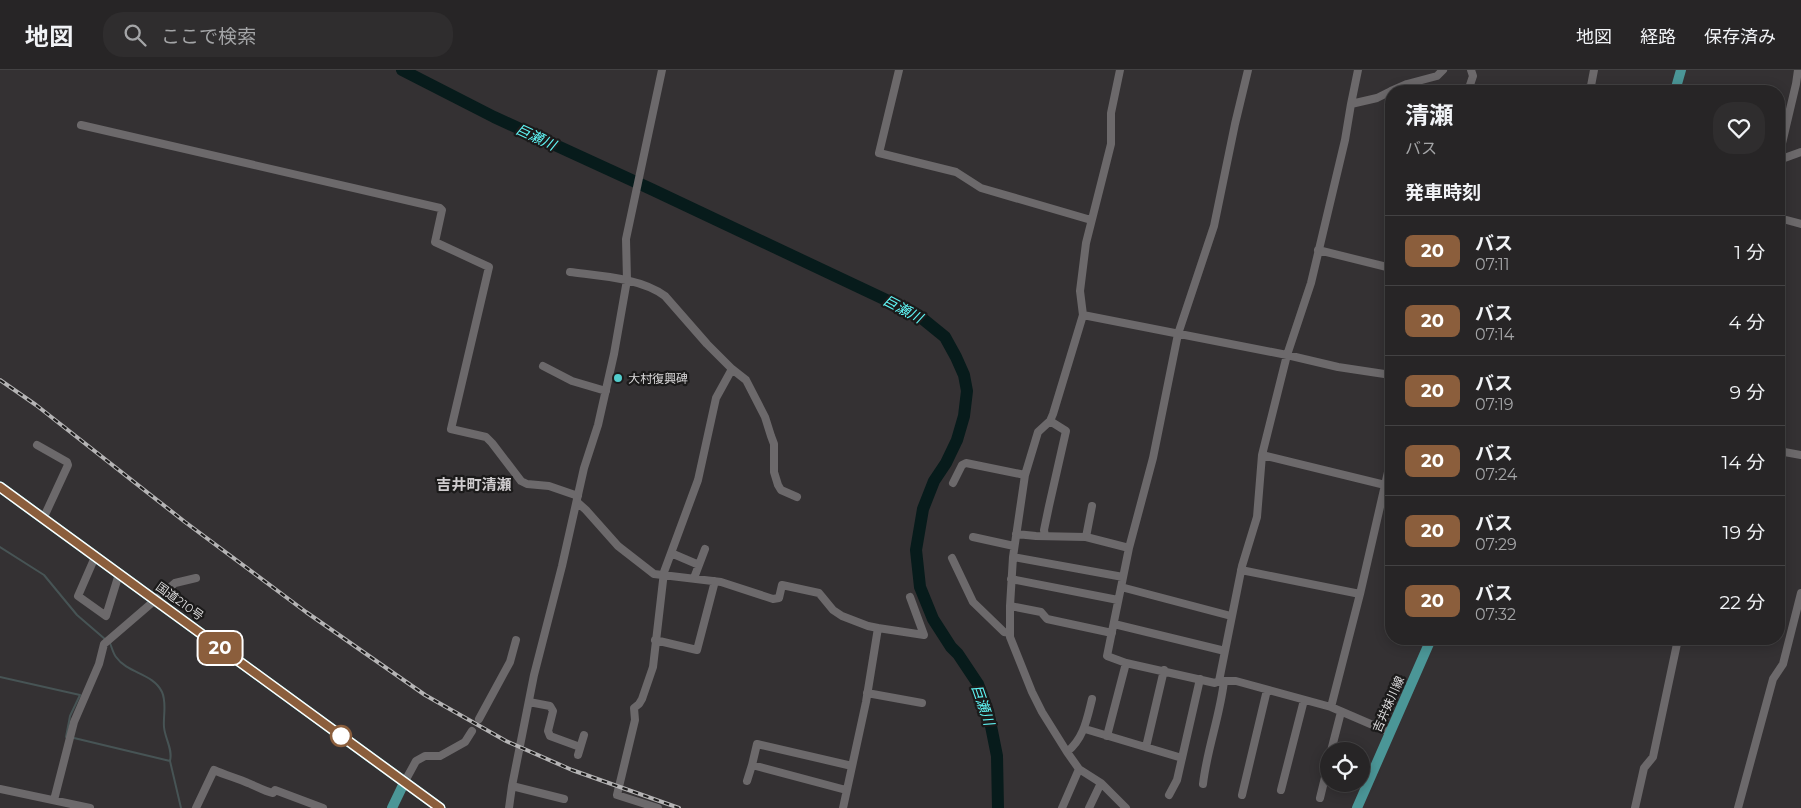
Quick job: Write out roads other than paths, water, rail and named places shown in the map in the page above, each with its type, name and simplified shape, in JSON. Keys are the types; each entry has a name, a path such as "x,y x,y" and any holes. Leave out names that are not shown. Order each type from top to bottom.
{"highway":[{"name":"国道210号","path":"0,488 440,808"}],"main road":[{"path":"1677,85 1681,70"},
{"name":"吉井妹川線","path":"1370,769 1428,645"},
{"path":"392,808 404,783"},
{"name":"吉井妹川線","path":"1357,808 1361,792"}],"street":[{"path":"509,808 529,702 584,468 598,424 614,354 627,280 626,239 662,70"},
{"path":"899,70 879,153 956,172 981,188 1091,220"},
{"path":"1120,70 1111,113 1111,144 1086,243 1080,291 1082,316 1050,421 1038,432 1025,475 1014,546 1010,633 1032,692 1067,752 1079,769 1101,783 1126,808"},
{"path":"1248,70 1214,226 1178,334 1153,458 1123,577 1107,656 1126,663 1164,670 1215,683 1236,681 1331,707 1389,732"},
{"path":"1203,784 1204,770 1221,704 1225,651 1231,616 1241,570 1257,517 1262,455 1287,355 1304,305 1318,250 1345,140 1358,70"},
{"path":"1405,85 1437,76 1443,70"},
{"path":"1470,85 1473,76 1471,70"},
{"path":"1591,85 1594,70"},
{"path":"1785,131 1798,70"},
{"path":"1351,104 1377,98 1385,94"},
{"path":"82,125 440,208 442,210 435,242 489,267 451,429 486,437 492,442 521,481 527,484 549,486 577,499 618,546 661,576 715,581 773,600 779,598 782,584 819,593 832,610 868,626 924,635 910,597"},
{"path":"1785,158 1801,152"},
{"path":"1785,220 1801,224"},
{"path":"1318,250 1385,267"},
{"path":"570,272 627,280 665,296 732,369 746,380 765,417 774,444 774,472 778,485 781,490 797,497"},
{"path":"1082,316 1287,355 1338,367 1385,374"},
{"path":"543,366 572,380 606,391"},
{"path":"658,808 617,795 635,720 634,708 642,699 653,667 661,576 698,480 716,398 732,369"},
{"path":"1045,536 1044,530 1066,432 1050,421"},
{"path":"37,445 68,465 43,519"},
{"path":"1785,451 1801,455"},
{"path":"1262,455 1385,484 1360,594 1331,707"},
{"path":"953,483 962,465 966,463 1025,475"},
{"path":"1086,537 1092,506"},
{"path":"1016,534 1086,537 1130,548"},
{"path":"973,537 1014,546"},
{"path":"694,578 705,549"},
{"path":"671,553 699,564"},
{"path":"95,556 78,596 106,616 119,574"},
{"path":"1013,557 1123,577"},
{"path":"952,558 973,602 1004,632 1010,633"},
{"path":"1241,570 1360,594"},
{"path":"54,800 74,722 107,641 175,583 196,578"},
{"path":"1011,580 1118,600"},
{"path":"655,640 697,650 715,581"},
{"path":"1121,586 1231,616"},
{"path":"1738,808 1774,679 1783,664 1801,593"},
{"path":"1010,606 1041,612 1047,619 1112,633"},
{"path":"1114,624 1225,651"},
{"path":"843,808 868,693 878,628"},
{"path":"479,719 510,662 516,640"},
{"path":"1635,808 1644,768 1653,757 1677,645"},
{"path":"1107,736 1126,663"},
{"path":"1146,747 1164,670"},
{"path":"1169,795 1177,780 1200,679"},
{"path":"1242,795 1267,690"},
{"path":"868,693 922,703"},
{"path":"1067,752 1074,746 1085,729 1092,699"},
{"path":"1281,790 1304,700"},
{"path":"529,702 550,706 553,711 548,731 550,736 579,751 584,735"},
{"path":"1333,742 1341,712"},
{"path":"1085,729 1182,758"},
{"path":"404,783 416,761 425,756 440,756 457,747 465,742 472,731"},
{"path":"747,781 757,744 852,766"},
{"path":"752,765 846,790"},
{"path":"1062,808 1079,769"},
{"path":"196,808 214,770 266,792 273,793 275,790 322,808"},
{"path":"1089,808 1101,783"},
{"path":"512,786 564,799"},
{"path":"0,789 90,808"},
{"path":"1320,798 1322,792"}],"waterway":[{"name":"巨瀬川","path":"402,70 494,117 918,315 945,337 964,375 967,391 964,416 957,440 946,463 934,481 923,509 916,550 920,587 933,619 978,684 988,711 997,756 998,808"},
{"path":"0,547 44,575 77,615 106,640"},
{"path":"110,643 121,663 153,681 162,692 165,705 164,727 171,757 170,761"},
{"path":"0,677 80,695 70,716 66,737 69,737"},
{"path":"74,738 170,761 181,808"}],"railway":[{"path":"0,380 36,405 185,522 306,612 425,695 506,741 572,770 679,808"}],"place":[{"name":"大村復興碑","path":"618,378"}],"district":[{"name":"吉井町清瀬","path":"474,484"}]}
